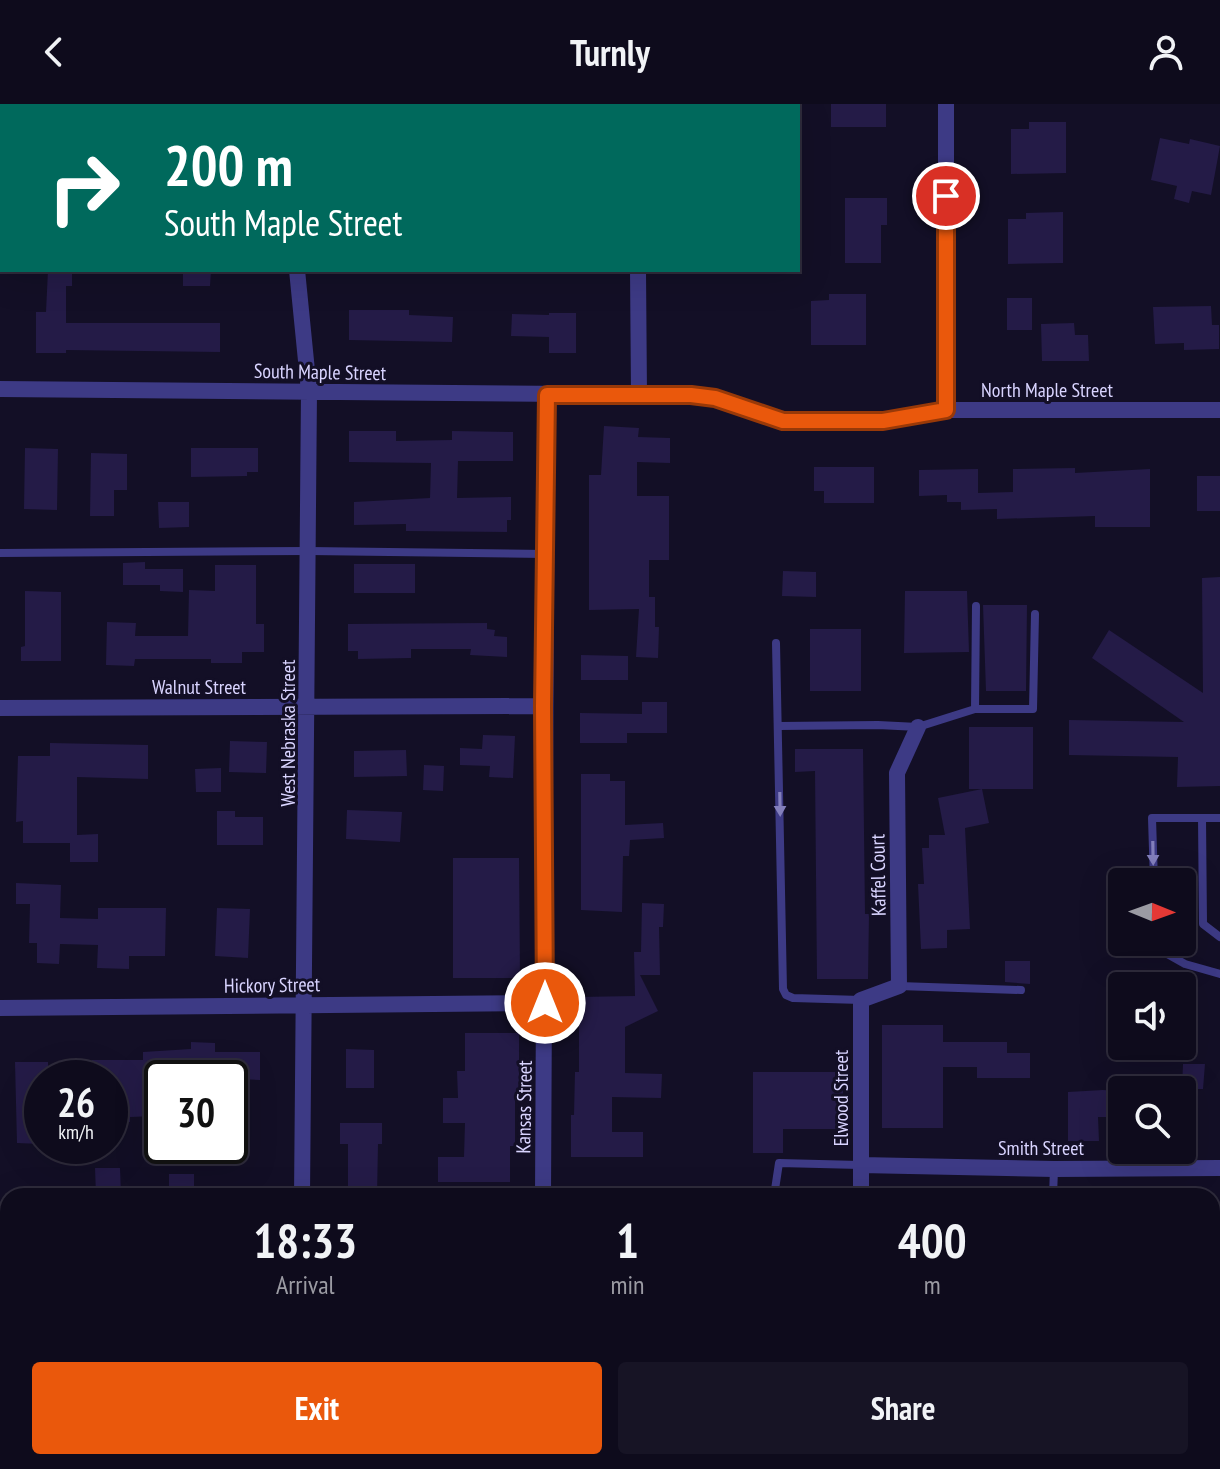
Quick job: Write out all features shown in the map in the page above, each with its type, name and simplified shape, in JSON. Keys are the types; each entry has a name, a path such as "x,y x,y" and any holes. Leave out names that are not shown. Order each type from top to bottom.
{"street":[{"path":"946,104 946,410"},
{"name":"West Nebraska Street","path":"297,272 309,391 302,1188"},
{"path":"638,272 639,395"},
{"name":"South Maple Street","path":"0,389 639,395"},
{"name":"Kansas Street","path":"543,1188 543,706 547,395"},
{"name":"North Maple Street","path":"639,395 715,398 783,421 883,421 946,410 1220,410"},
{"name":"Walnut Street","path":"0,708 543,706"},
{"name":"Kaffel Court","path":"899,986 897,773 918,727"},
{"path":"861,1000 899,986"},
{"name":"Elwood Street","path":"861,1000 861,1188"},
{"name":"Hickory Street","path":"0,1008 545,1003"},
{"name":"Smith Street","path":"861,1165 1220,1168"}],"lane":[{"path":"0,553 309,551 545,554"},
{"path":"975,709 976,606"},
{"path":"779,726 918,727 975,709 1033,709 1035,614"},
{"path":"776,643 783,989 786,995 793,998 861,1000"},
{"path":"1154,868 1152,818 1220,818"},
{"path":"1202,818 1203,924 1220,937"},
{"path":"1171,956 1185,964 1220,974"},
{"path":"899,986 1021,990"},
{"path":"775,1188 779,1163 861,1165"},
{"path":"1053,1188 1054,1169"}],"building":[{"path":"831,104 886,104 886,127 831,127"},
{"path":"1029,122 1066,122 1066,173 1011,174 1011,129 1029,129"},
{"path":"1160,138 1189,144 1190,139 1220,146 1211,195 1192,191 1189,203 1174,199 1177,186 1151,180"},
{"path":"845,198 887,198 887,225 881,225 881,263 845,263"},
{"path":"1063,212 1063,263 1008,264 1008,219 1026,219 1026,213"},
{"path":"48,272 72,272 72,286 66,286 66,323 220,323 220,352 66,350 66,353 36,353 36,312 46,312"},
{"path":"183,272 211,272 210,286 183,286"},
{"path":"829,294 866,294 866,345 811,345 811,301 829,300"},
{"path":"1007,298 1032,298 1032,330 1007,330"},
{"path":"1211,306 1212,325 1219,325 1219,349 1184,350 1184,343 1155,344 1153,307"},
{"path":"349,310 409,310 409,315 453,317 452,342 349,340"},
{"path":"576,313 576,353 549,353 549,337 511,336 512,314"},
{"path":"1074,323 1075,335 1088,335 1089,361 1042,361 1041,324"},
{"path":"604,426 639,428 638,437 670,438 670,463 637,462 637,496 669,496 669,560 649,560 649,597 655,597 655,627 659,627 658,658 636,657 639,609 589,610 589,475 601,475"},
{"path":"349,431 396,431 396,441 452,440 452,431 513,432 513,461 458,461 457,498 511,497 511,520 507,520 507,532 406,531 406,524 354,525 354,502 430,498 431,463 349,462"},
{"path":"25,448 58,449 57,510 24,509"},
{"path":"191,448 258,448 258,472 247,472 247,476 191,477"},
{"path":"91,453 127,454 127,490 114,490 114,516 90,516"},
{"path":"814,467 874,467 874,503 824,503 824,491 814,491"},
{"path":"1075,468 1075,473 1150,469 1150,527 1095,527 1095,516 997,519 997,509 961,510 961,502 947,502 947,495 919,496 919,470 978,469 978,493 1013,492 1013,469"},
{"path":"1197,476 1220,476 1220,511 1197,511"},
{"path":"158,502 189,502 189,527 159,528"},
{"path":"145,562 145,569 183,569 183,592 160,591 160,585 123,585 123,563"},
{"path":"354,564 415,564 415,593 354,593"},
{"path":"215,565 256,565 256,624 264,624 264,652 242,652 242,663 211,663 211,659 135,659 134,666 106,665 107,622 136,623 135,636 188,636 189,590 215,591"},
{"path":"783,571 816,572 816,597 782,596"},
{"path":"1220,577 1220,786 1177,787 1178,757 1069,755 1069,720 1184,722 1092,658 1109,630 1203,693 1202,578"},
{"path":"25,591 61,592 61,661 21,661 21,647 25,646"},
{"path":"905,591 967,591 969,652 904,653"},
{"path":"983,605 1027,605 1026,691 986,691"},
{"path":"487,623 487,629 495,630 494,636 507,637 507,657 470,655 471,649 411,649 411,658 358,659 358,651 348,651 348,624"},
{"path":"810,629 861,629 861,691 810,691"},
{"path":"581,655 628,656 628,680 581,680"},
{"path":"642,702 667,702 667,733 627,733 627,743 580,743 580,713 642,714"},
{"path":"969,727 1033,727 1033,789 969,789"},
{"path":"483,735 515,736 513,778 489,777 490,766 460,765 460,748 482,749"},
{"path":"230,741 267,742 266,773 229,772"},
{"path":"50,743 148,745 148,779 77,777 77,835 98,834 98,862 70,862 70,843 23,843 23,821 16,822 18,756 50,756"},
{"path":"795,749 863,749 865,914 869,914 868,979 817,979 815,771 795,772"},
{"path":"406,750 407,776 354,777 354,751"},
{"path":"424,765 444,766 443,791 423,790"},
{"path":"221,768 221,792 196,792 195,769"},
{"path":"581,774 610,774 610,781 625,781 625,825 663,823 664,838 630,840 629,856 623,856 622,912 581,910"},
{"path":"982,789 989,823 965,828 970,929 947,930 947,948 921,949 918,884 924,884 922,848 929,848 929,835 945,835 938,798"},
{"path":"347,810 402,812 400,842 346,839"},
{"path":"217,811 235,811 235,817 263,817 263,845 217,845"},
{"path":"453,858 519,858 520,978 453,978"},
{"path":"16,883 61,885 60,918 98,919 98,908 166,908 165,956 129,956 129,969 97,968 98,945 60,944 59,964 37,963 37,943 29,943 30,904 16,904"},
{"path":"642,903 664,904 663,927 659,927 660,975 640,975 658,1011 625,1027 625,1073 662,1074 661,1098 612,1097 612,1132 643,1132 643,1157 571,1157 575,1072 579,1072 579,997 635,996 634,952 641,952"},
{"path":"217,908 250,909 248,958 215,956"},
{"path":"1005,961 1030,961 1030,984 1005,982"},
{"path":"882,1025 943,1025 943,1042 1007,1042 1007,1053 1030,1053 1030,1078 977,1078 977,1067 943,1067 943,1128 882,1128"},
{"path":"465,1033 519,1033 519,1094 515,1094 515,1146 510,1146 510,1182 438,1182 438,1157 464,1157 465,1123 443,1123 443,1098 458,1098 457,1071 465,1071"},
{"path":"191,1042 215,1043 215,1052 260,1052 260,1080 248,1080 248,1060 144,1060 144,1116 130,1117 128,1122 128,1060 143,1060 143,1052 191,1049"},
{"path":"346,1049 374,1050 374,1088 346,1088"},
{"path":"15,1062 24,1062 24,1143 17,1143"},
{"path":"1183,1064 1205,1064 1203,1089 1196,1089 1196,1076 1183,1076"},
{"path":"753,1072 843,1072 843,1129 783,1129 783,1153 753,1153"},
{"path":"1108,1090 1108,1117 1098,1117 1099,1141 1068,1141 1068,1092"},
{"path":"340,1123 382,1123 382,1144 378,1144 377,1188 348,1188 348,1144 340,1144"},
{"path":"95,1168 120,1168 121,1188 96,1188"},
{"path":"169,1174 194,1174 194,1188 169,1188"}],"route":[{"path":"545,1003 543,706 547,395 691,395 738,404 783,421 883,421 946,410 946,196"}]}
